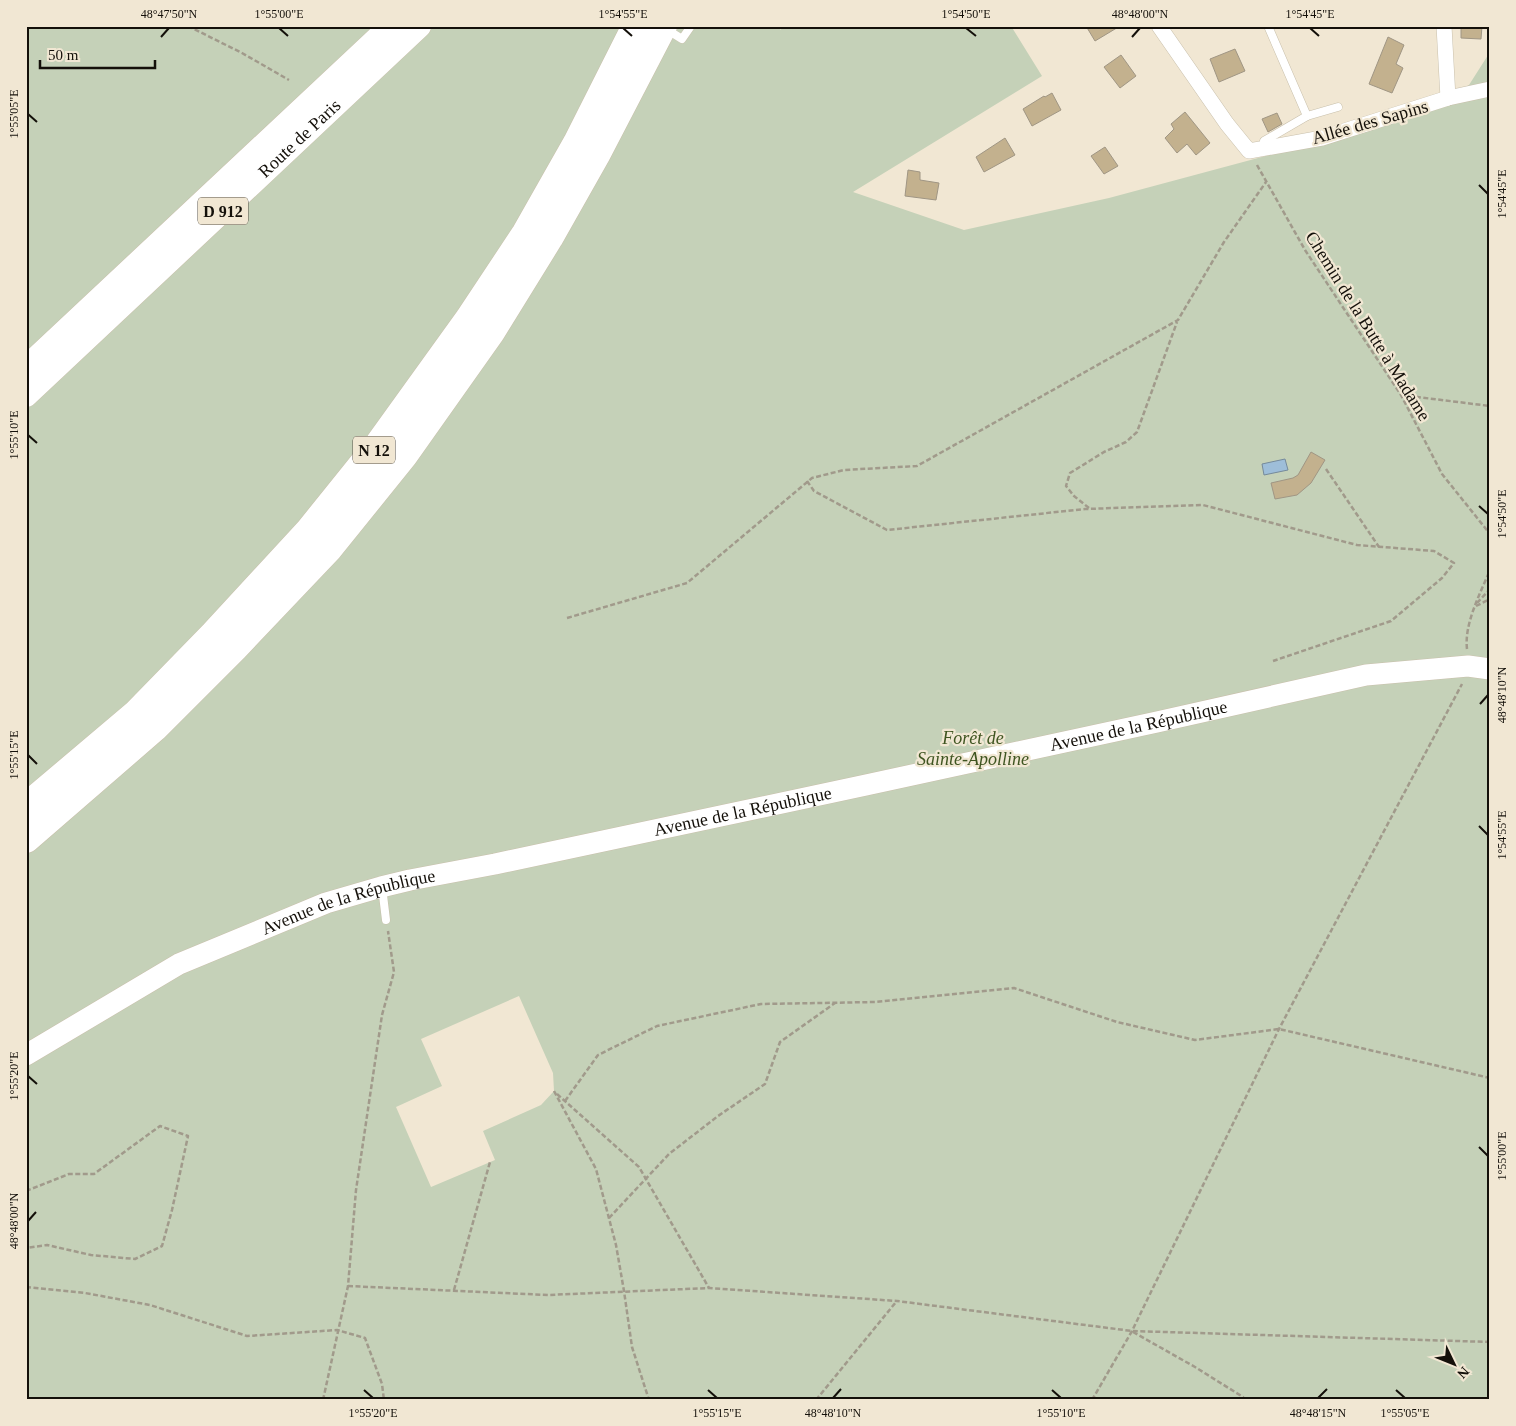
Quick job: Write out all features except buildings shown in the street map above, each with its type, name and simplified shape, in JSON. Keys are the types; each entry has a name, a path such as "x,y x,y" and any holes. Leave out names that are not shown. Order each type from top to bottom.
{"highway":[{"name":"N 12","path":"26,807 136,714 214,634 309,531 379,444 469,320 526,233 577,143 636,26"},
{"name":"N 12","path":"26,839 154,728 234,648 329,548 404,455 491,332 549,238 597,154 663,27"}],"main road":[{"name":"Route de Paris","path":"26,368 391,26"},
{"name":"Route de Paris","path":"26,395 419,26"},
{"name":"Avenue de la République","path":"26,1055 179,964 326,903 382,887 866,785 1366,675 1468,666 1490,669"}],"street":[{"path":"1159,26 1227,124 1250,151"},
{"path":"1444,26 1448,98"},
{"name":"Allée des Sapins","path":"1250,151 1322,138 1448,98 1490,89"}],"lane":[{"path":"663,27 682,40 691,26"},
{"path":"1268,26 1307,116"},
{"path":"1265,148 1264,140 1307,116 1338,107"},
{"path":"382,887 386,920"}],"path":[{"path":"188,26 242,53 288,80"},
{"name":"Chemin de la Butte à Madame","path":"1250,151 1305,250 1401,395 1442,474 1490,534"},
{"path":"1090,509 1074,496 1066,486 1070,473 1104,452 1126,442 1137,432 1178,320 1224,242 1266,182"},
{"path":"568,618 687,583 812,478 844,470 917,466 1178,320"},
{"path":"1401,395 1490,406"},
{"path":"1326,469 1379,547"},
{"path":"807,481 814,491 887,530 1090,509 1203,505 1357,545 1434,551 1454,563 1442,578 1391,621 1273,661"},
{"path":"1092,1400 1132,1331 1279,1028 1462,684 1468,666 1466,639 1475,606 1490,570"},
{"path":"1475,606 1490,588"},
{"path":"1475,606 1490,599"},
{"path":"324,1400 337,1330 348,1286 356,1190 382,1015 394,972 386,920"},
{"path":"565,1101 598,1055 657,1026 761,1004 876,1002 1014,988 1117,1022 1195,1040 1279,1028 1490,1078"},
{"path":"609,1218 676,1149 718,1116 765,1084 780,1042 837,1002"},
{"path":"649,1400 632,1347 616,1245 596,1170 554,1091 639,1167 709,1288"},
{"path":"26,1190 69,1174 94,1174 160,1126 188,1136 162,1246 135,1259 91,1255 47,1245 26,1248"},
{"path":"453,1291 490,1162"},
{"path":"348,1286 548,1295 709,1288 897,1302 1132,1331 1490,1342"},
{"path":"26,1287 85,1293 150,1305 247,1336 337,1330 365,1338 382,1384 384,1400"},
{"path":"816,1400 897,1302"},
{"path":"1132,1331 1243,1397 1244,1400"}],"green space":[{"name":"Forêt de Sainte-Apolline","path":"26,26 781,26 780,30 786,26 1011,26 1042,76 853,192 964,230 1109,198 1415,116 1469,85 1490,52 1490,1400 26,1400","holes":["519,996 553,1073 554,1091 541,1105 483,1131 495,1160 431,1187 396,1107 442,1086 421,1039"]}],"water":[{"path":"1285,459 1288,470 1264,475 1262,464"}]}
